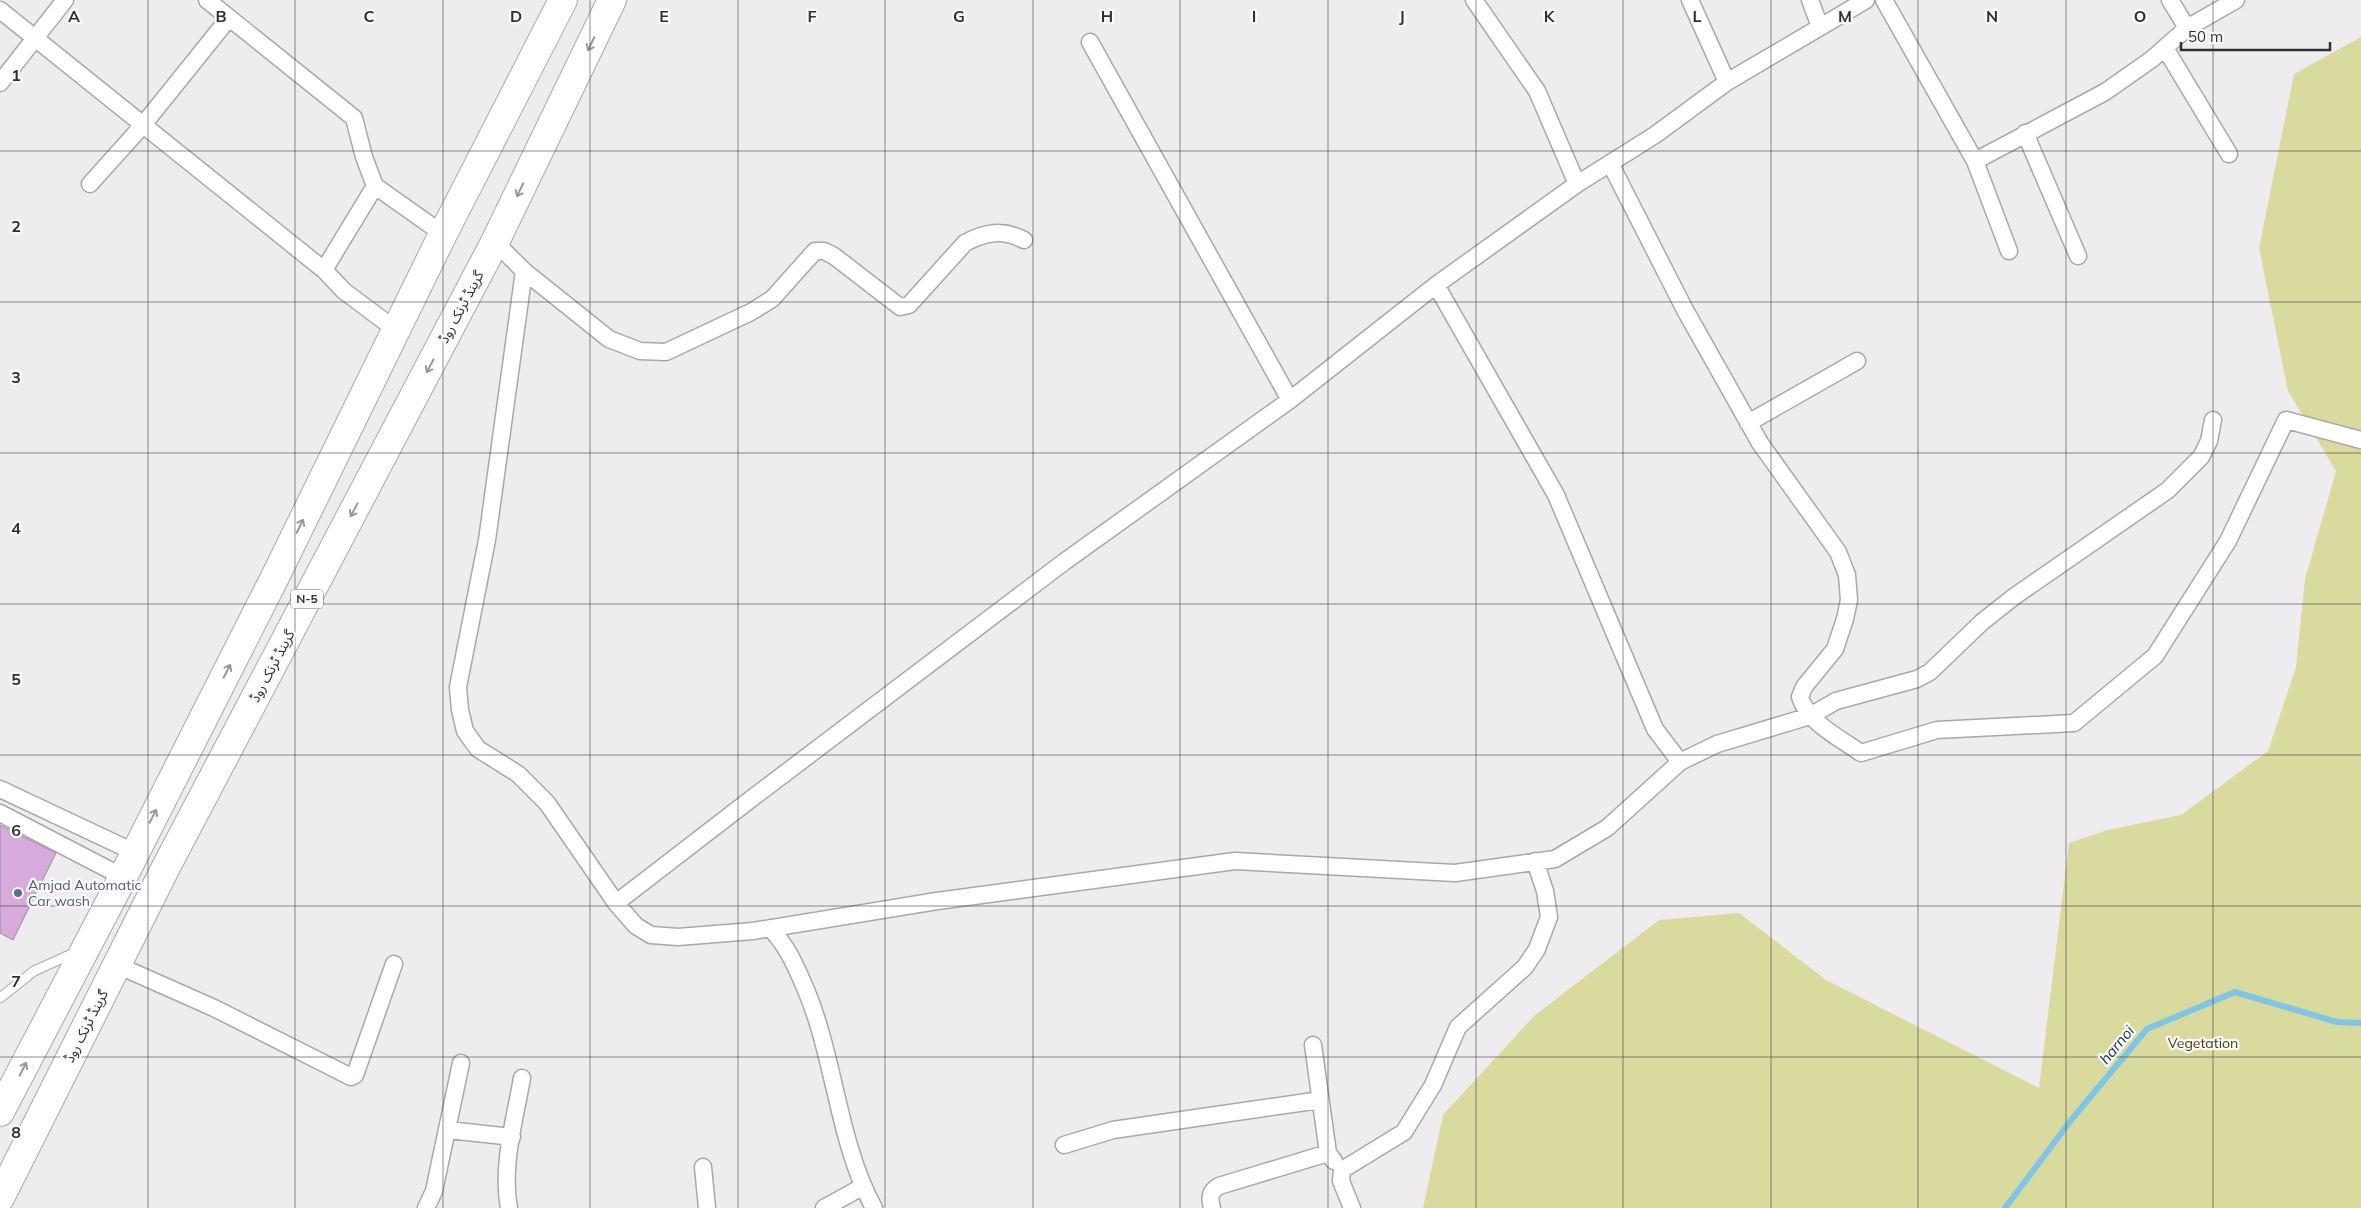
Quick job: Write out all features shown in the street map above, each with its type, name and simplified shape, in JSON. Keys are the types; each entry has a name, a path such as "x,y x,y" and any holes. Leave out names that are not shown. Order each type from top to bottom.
{"highway":[{"name":"N-5","path":"0,1112 123,877 276,575 443,234 563,0"},
{"name":"گرینڈ ٹرنک روڈ","path":"0,1198 166,867 495,242 612,0"},
{"path":"134,852 166,867"}],"street":[{"path":"0,82 65,0"},
{"path":"207,0 354,118 364,157 375,186 443,234"},
{"path":"1474,0 1537,91 1577,184"},
{"path":"1690,0 1727,82"},
{"path":"1810,0 1820,27"},
{"path":"616,903 751,798 1048,574 1290,400 1436,285 1577,184 1655,135 1727,82 1866,0"},
{"path":"1884,0 1975,161 2009,251"},
{"path":"2170,0 2187,28"},
{"path":"1975,161 2105,92 2164,48 2187,28 2236,0"},
{"path":"0,10 142,126 324,270 344,291 396,330"},
{"path":"90,184 142,126 229,18"},
{"path":"1090,42 1290,400"},
{"path":"2164,48 2229,154"},
{"path":"2025,133 2078,256"},
{"path":"1610,163 1685,310 1748,423 1785,480 1838,552 1847,575 1849,600 1846,619 1835,649 1804,687 1800,697 1803,707 1810,716 1861,752 1937,730 2074,723 2155,656 2228,541 2286,420 2361,440"},
{"path":"324,270 375,186"},
{"path":"495,242 524,271 609,339 640,351 666,352 750,312 772,299 815,251 824,251 834,256 900,307 909,305 965,243 975,237 1002,232 1024,240"},
{"path":"524,271 487,540 458,688 460,710 465,731 478,748 518,774 547,803 616,903 636,926 651,935 678,937 770,928 937,901 1235,861 1456,873 1555,858 1607,828 1680,762 1717,744 1810,716 1836,701 1918,679 1930,672 1982,622 2014,596 2168,490 2201,457 2209,441 2213,420"},
{"path":"1436,285 1556,495 1655,729 1680,762"},
{"path":"1748,423 1857,361"},
{"path":"0,789 134,852"},
{"path":"0,813 123,877"},
{"path":"1342,1170 1404,1132 1433,1085 1458,1028 1525,967 1537,949 1549,917 1545,891 1535,861"},
{"path":"770,928 781,939 791,955 815,1009 862,1186 874,1208"},
{"path":"117,965 214,1008 352,1077 355,1074 394,964"},
{"path":"1313,1045 1328,1153 1342,1170 1341,1181 1352,1208"},
{"path":"426,1208 434,1191 461,1063"},
{"path":"510,1208 507,1181 522,1078"},
{"path":"1064,1145 1113,1130 1320,1100"},
{"path":"448,1130 512,1137"},
{"path":"1212,1208 1210,1197 1213,1189 1219,1186 1328,1153"},
{"path":"703,1167 707,1208"},
{"path":"824,1208 862,1186"}],"lane":[{"path":"0,998 34,970 86,948"}],"green space":[{"name":"Vegetation","path":"2361,37 2361,1208 1423,1208 1443,1115 1534,1016 1659,920 1739,913 1826,980 2039,1088 2069,843 2108,830 2181,815 2268,751 2296,667 2305,579 2336,471 2288,391 2259,248 2294,74"}],"building":[{"name":"Amjad Automatic Car wash","path":"0,825 56,853 13,940 0,933"}],"waterway":[{"name":"harnoi","path":"2005,1208 2072,1119 2147,1029 2235,992 2337,1022 2361,1023"}],"place":[{"name":"Amjad Automatic Car wash","path":"18,893"}]}
